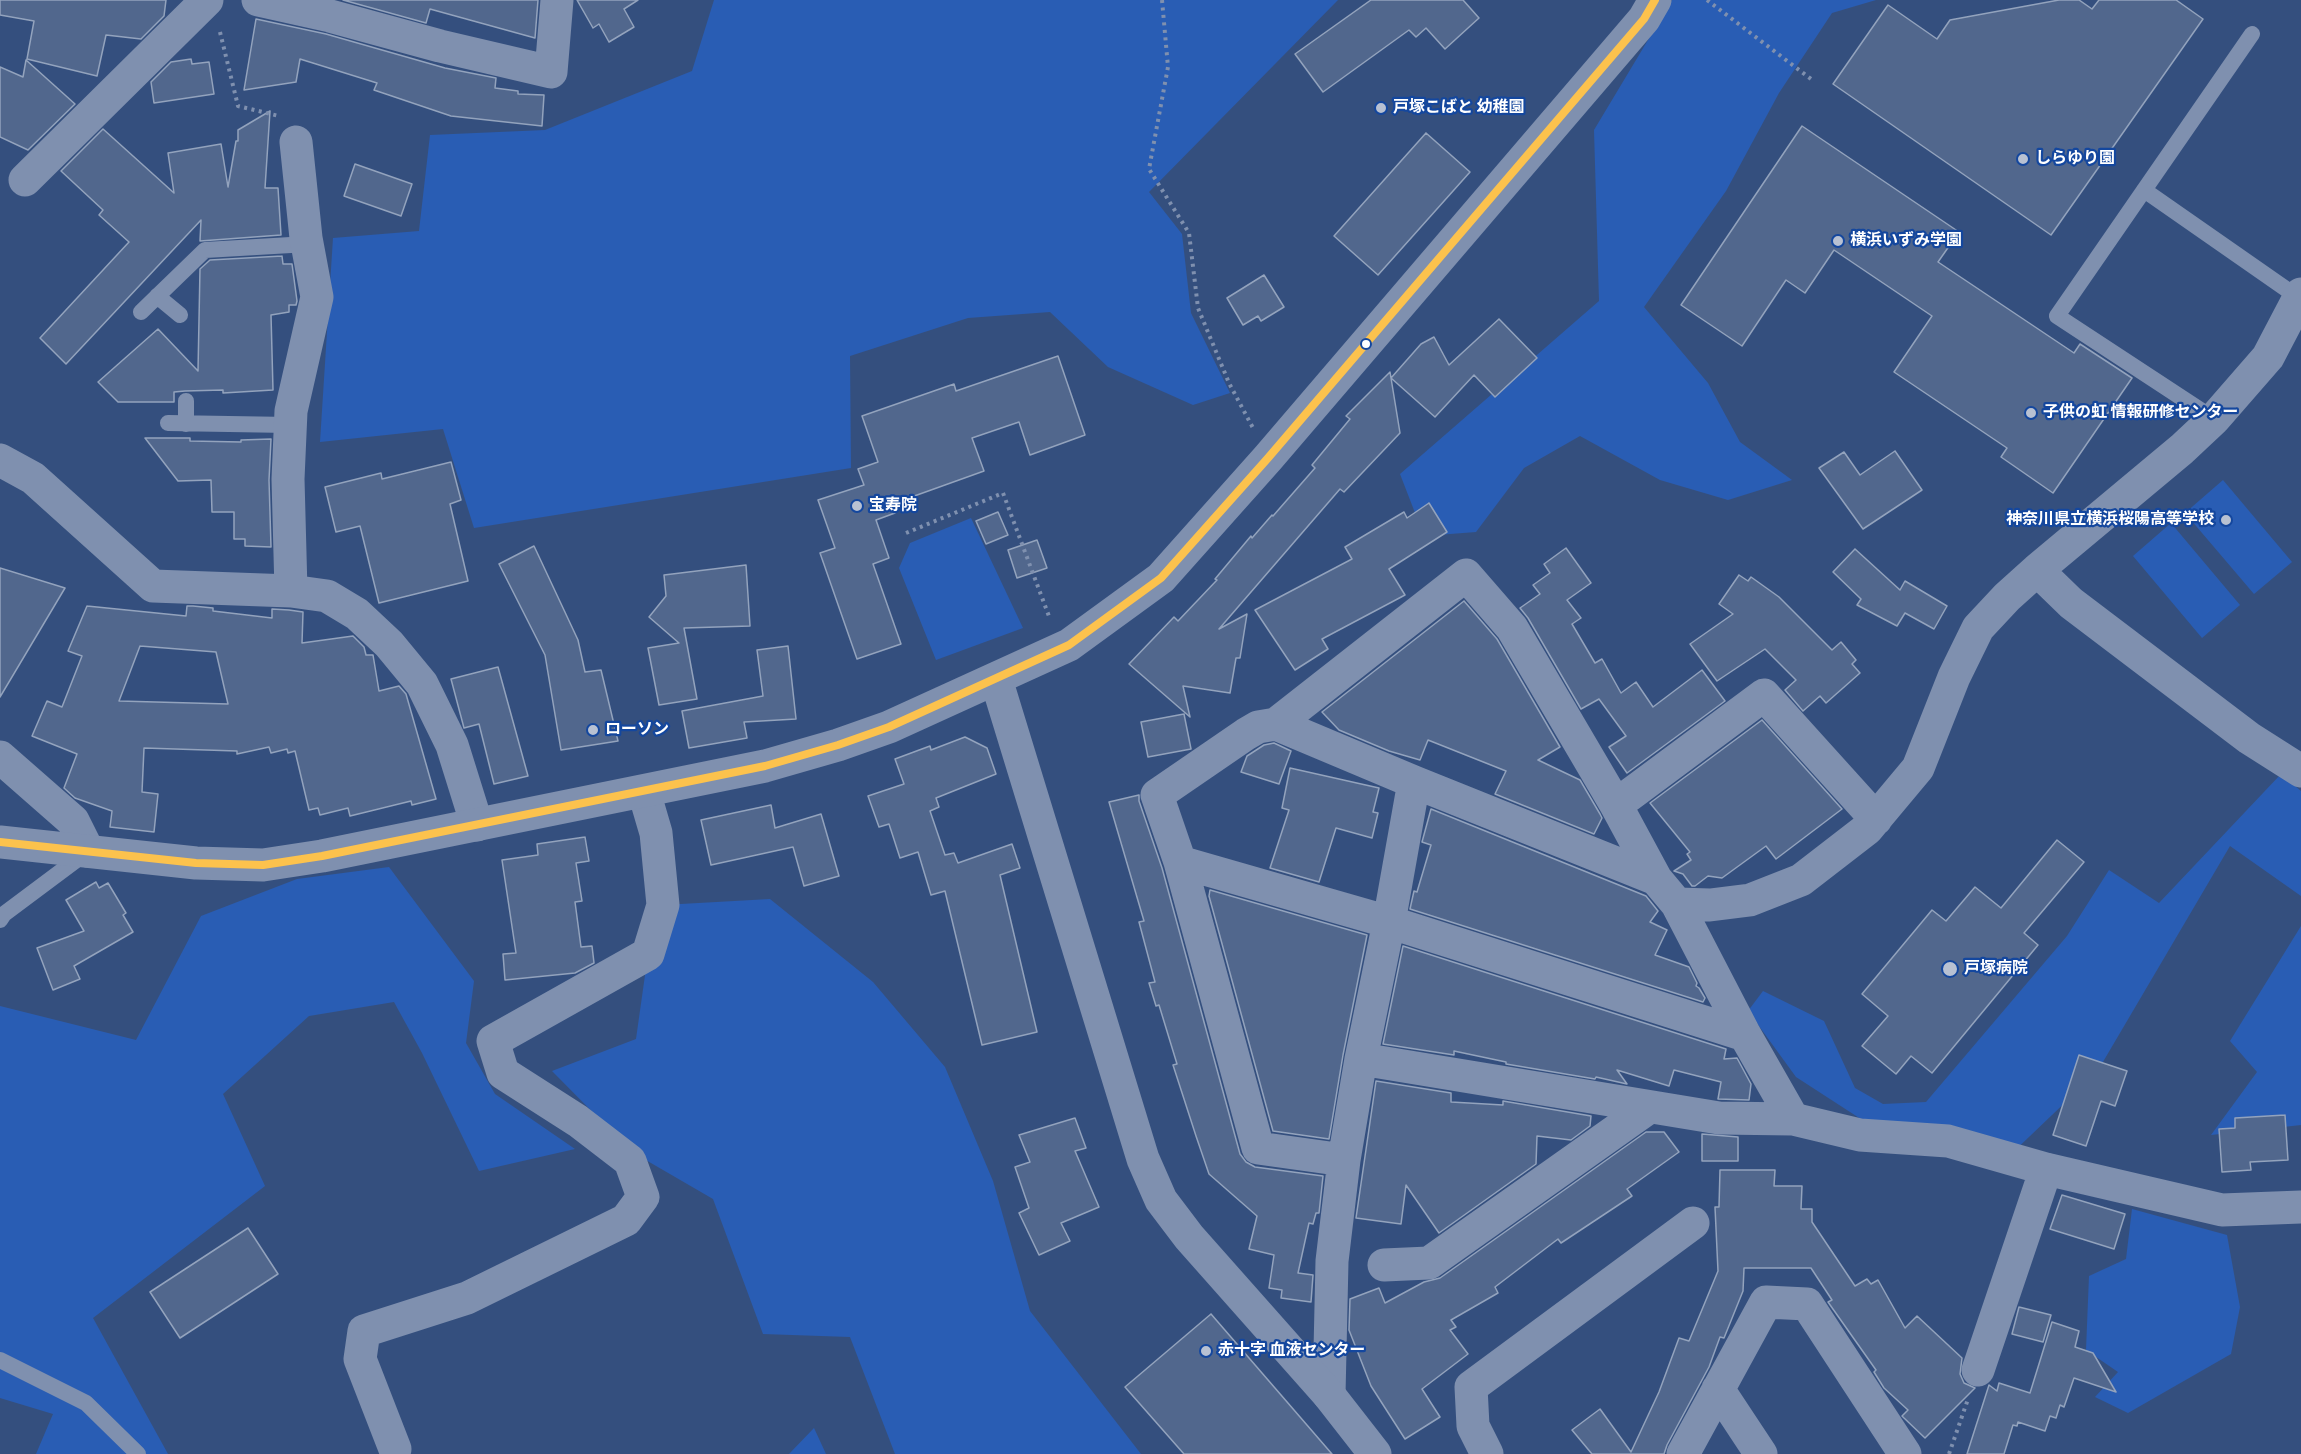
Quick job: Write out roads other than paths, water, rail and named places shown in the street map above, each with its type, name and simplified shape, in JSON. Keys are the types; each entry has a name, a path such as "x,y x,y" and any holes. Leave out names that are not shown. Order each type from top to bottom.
{"street":[{"path":"25,180 207,0"},
{"path":"258,0 550,72 557,0"},
{"path":"0,842 196,863 262,865 322,856 765,766 838,745 889,727 1061,649 1161,578 1268,458 1644,19 1655,0"},
{"path":"291,591 288,479 291,411 317,297 308,244 296,141"},
{"path":"1677,904 1710,905 1750,900 1801,880 1867,829 1918,768 1954,677 1978,628 2037,570 2182,449 2214,419 2268,357 2300,296"},
{"path":"0,460 33,478 153,586 291,591 327,596 357,614 389,644 422,684 452,745 477,825"},
{"path":"2037,570 2071,603 2249,738 2301,771"},
{"path":"1344,1160 1258,1148 1180,862 1157,795 1246,734 1258,727 1276,724 1466,574 1512,628 1616,805 1656,879 1677,904 1745,1035 1793,1119"},
{"path":"996,679 1143,1159 1161,1200 1190,1237 1329,1395 1375,1454"},
{"path":"1616,805 1764,695 1876,819"},
{"path":"1276,724 1656,879"},
{"path":"0,757 73,821 88,851"},
{"path":"1329,1395 1332,1261 1344,1160 1414,782"},
{"path":"395,1452 360,1359 364,1331 467,1298 626,1220 643,1197 630,1161 579,1121 503,1073 493,1041 648,954 663,905 656,833 644,792"},
{"path":"1180,862 1389,922 1745,1035"},
{"path":"1361,1059 1719,1118 1793,1119 1860,1134 1948,1141 2046,1169 2222,1210 2301,1207"},
{"path":"1384,1265 1429,1263 1648,1108"},
{"path":"1978,1370 2046,1169"},
{"path":"1487,1454 1473,1426 1470,1387 1693,1223"},
{"path":"1683,1454 1766,1302 1807,1304 1905,1454"},
{"path":"1718,1389 1761,1454"}],"lane":[{"path":"2214,419 2057,316 2252,34"},
{"path":"2144,190 2300,296"},
{"path":"141,312 205,250 308,244"},
{"path":"157,296 180,315"},
{"path":"186,401 186,423"},
{"path":"168,423 290,424"},
{"path":"0,920 4,914 88,851"},
{"path":"0,1360 86,1403 138,1454"}],"place":[{"name":"戸塚こばと 幼稚園","path":"1381,108"},
{"name":"しらゆり園","path":"2023,159"},
{"name":"横浜いずみ学園","path":"1838,241"},
{"name":"子供の虹 情報研修センター","path":"2031,413"},
{"name":"宝寿院","path":"857,506"},
{"name":"神奈川県立横浜桜陽高等学校","path":"2226,520"},
{"name":"ローソン","path":"593,730"},
{"name":"戸塚病院","path":"1950,969"},
{"name":"赤十字 血液センター","path":"1206,1351"}]}
